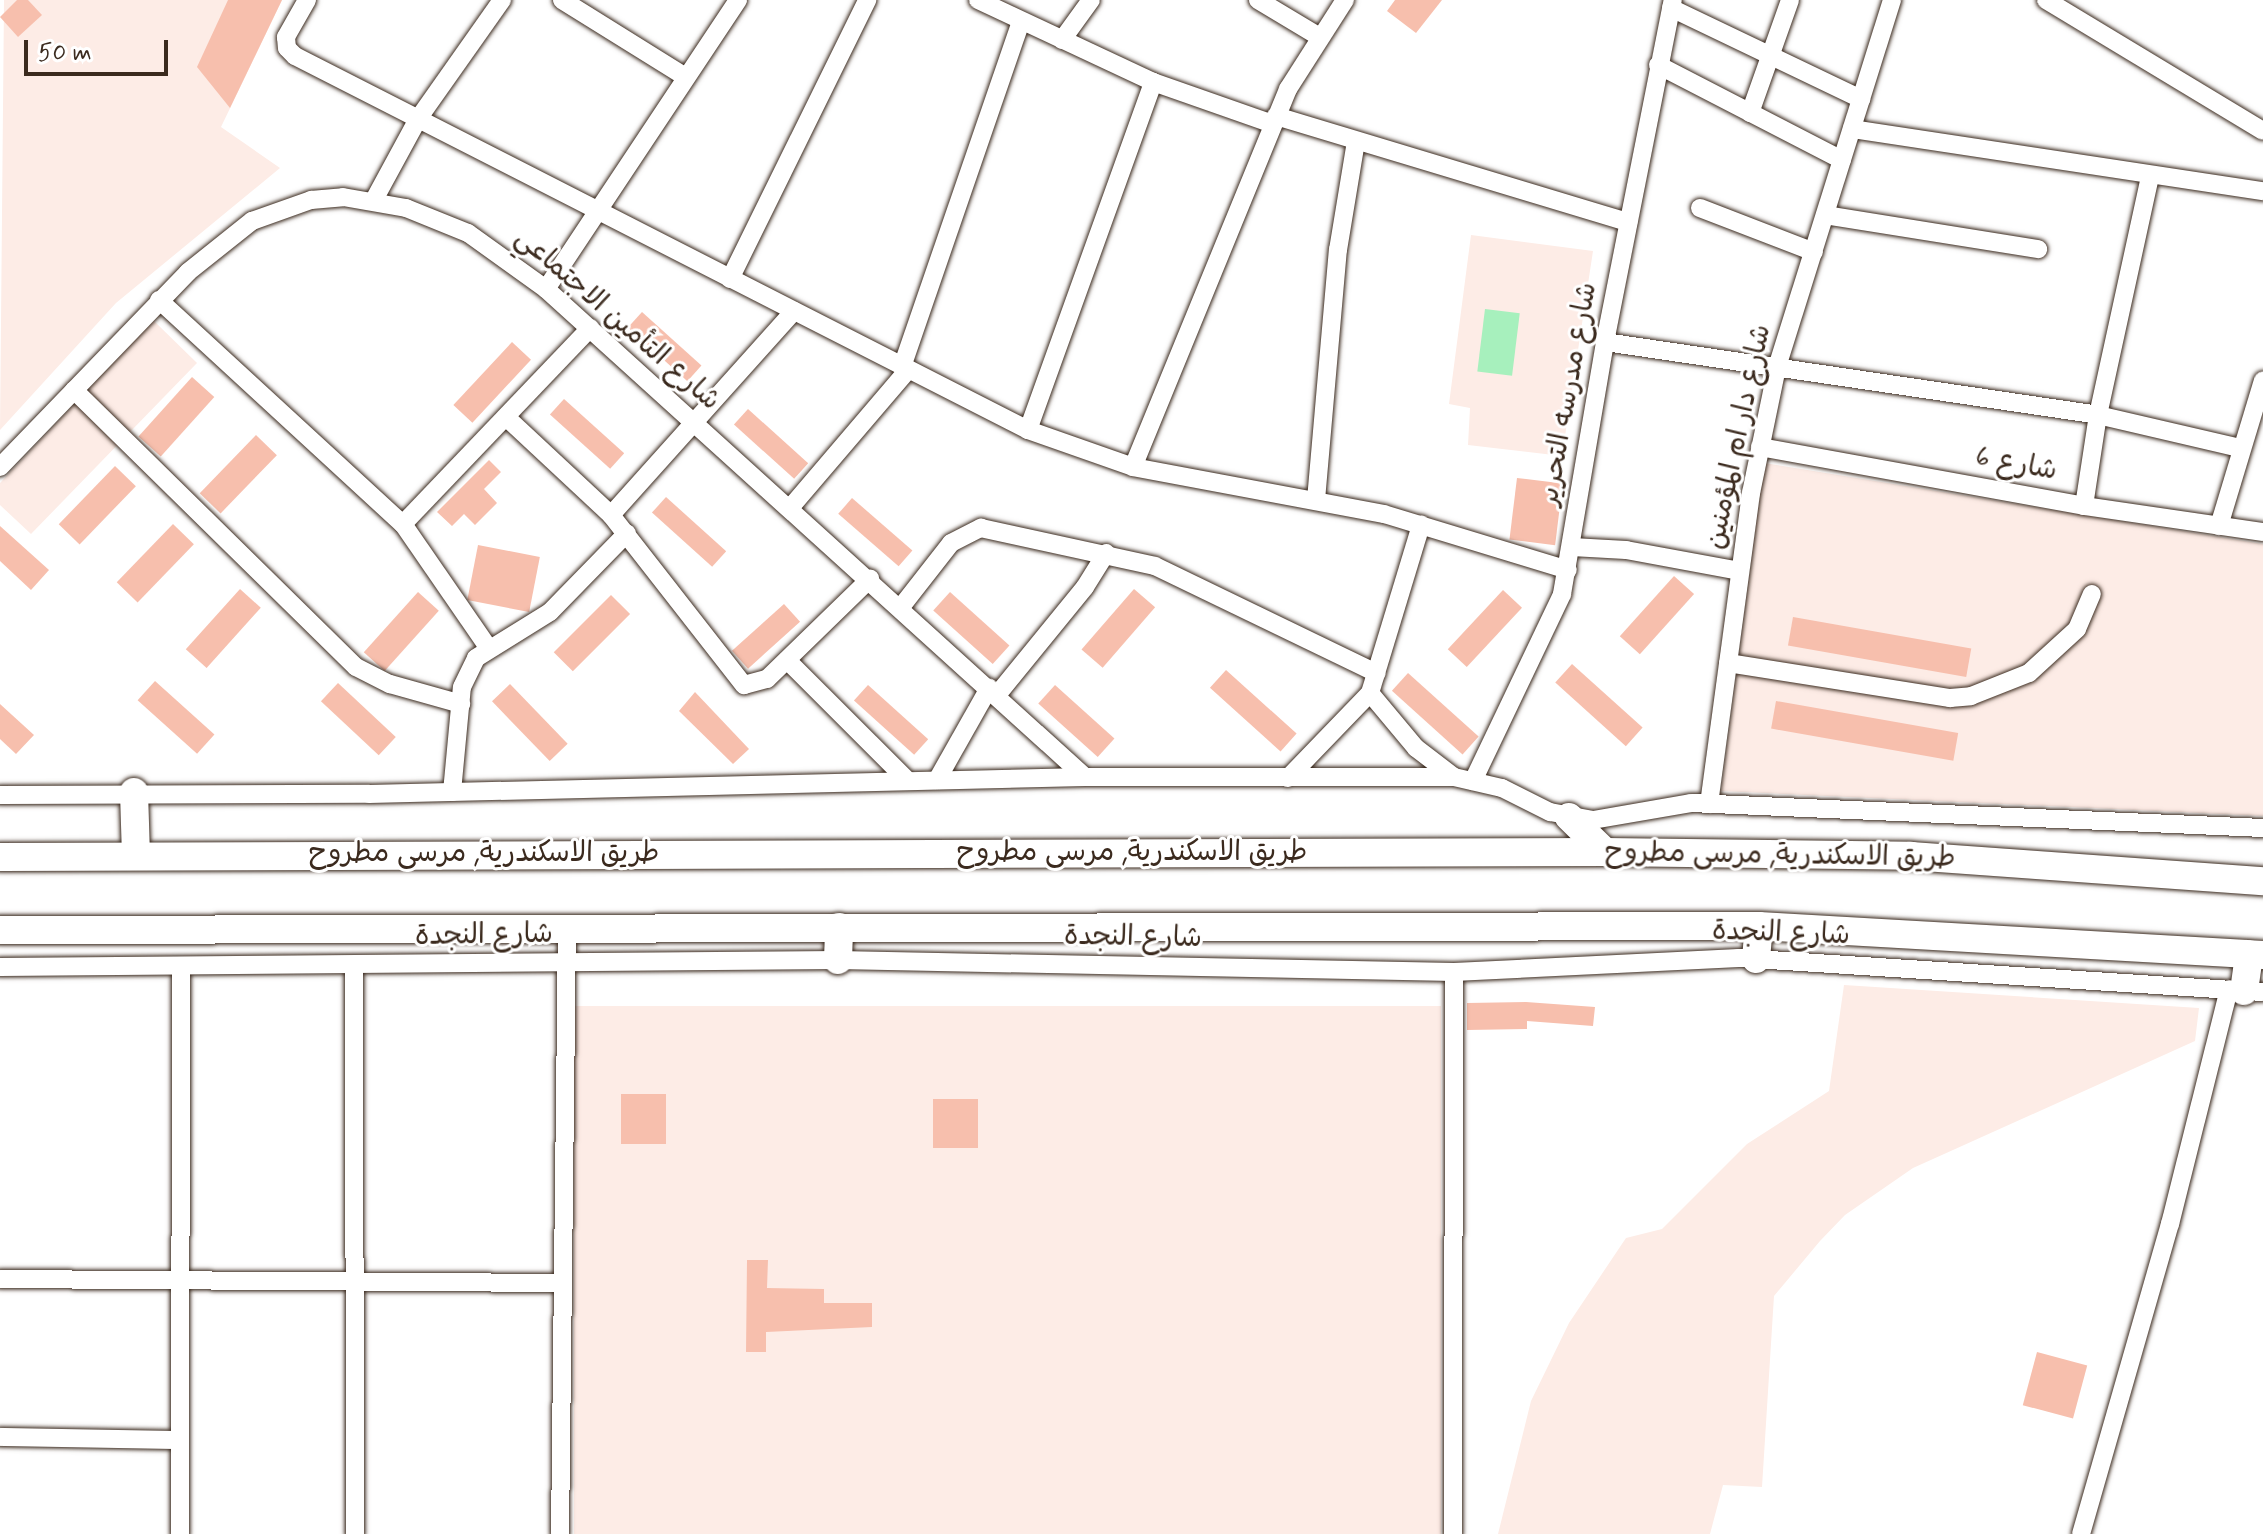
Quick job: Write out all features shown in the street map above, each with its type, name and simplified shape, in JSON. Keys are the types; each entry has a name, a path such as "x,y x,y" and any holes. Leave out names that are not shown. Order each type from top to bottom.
{"main road":[{"path":"134,792 136,855"},
{"path":"1569,817 1605,852"},
{"name":"طريق الاسكندرية, مرسى مطروح","path":"0,857 1605,852 1911,856 2263,881"},
{"path":"0,930 567,926 1759,926 2256,954 2245,991"},
{"path":"1756,959 1759,926"},
{"path":"838,960 839,927"}],"street":[{"path":"307,0 286,37 290,53 1028,430 1133,467 1316,500 1421,525 1568,570"},
{"path":"374,200 418,119 502,0"},
{"path":"562,0 684,76"},
{"path":"546,289 684,76 738,0"},
{"path":"730,279 867,0"},
{"path":"978,0 1153,82 1628,222"},
{"path":"1062,40 1091,0"},
{"path":"1258,0 1318,36"},
{"path":"1133,467 1275,120 1318,36 1345,0"},
{"path":"1750,113 1790,0"},
{"path":"2046,0 2263,131"},
{"name":"شارع دار ام المؤمنين","path":"1709,804 1739,571 1777,367 1861,99 1885,3"},
{"path":"1672,4 1861,99"},
{"name":"شارع مدرسه التحرير","path":"1464,779 1554,616 1568,570 1605,342 1672,4"},
{"path":"790,508 905,368 1021,22"},
{"path":"1658,65 1842,160"},
{"path":"1028,430 1153,82"},
{"path":"1852,129 2263,191"},
{"path":"1316,500 1338,250 1356,141"},
{"path":"2084,506 2098,415 2150,176"},
{"name":"شارع التأمين الاجتماعي","path":"0,467 159,300 219,245 281,208 343,197 374,200 468,233 546,289 901,607 1085,777"},
{"path":"1700,208 1814,252"},
{"path":"1825,215 2038,249"},
{"path":"159,300 403,524 488,647"},
{"path":"611,515 794,311"},
{"path":"403,524 590,328"},
{"path":"1605,342 2098,415 2240,448"},
{"path":"2219,526 2240,448 2263,380"},
{"path":"74,390 356,667 390,684 461,704"},
{"path":"506,417 627,533 736,681 761,684 870,579"},
{"name":"شارع 6","path":"1760,447 2084,506 2263,532"},
{"path":"1288,778 1370,693 1421,525"},
{"path":"901,607 951,543 981,528 1106,553 1179,575 1376,673"},
{"path":"452,792 467,672 488,647 550,612 627,533"},
{"path":"1572,547 1626,550 1739,571"},
{"path":"937,780 993,691 1085,587 1106,553"},
{"path":"1728,663 1950,698 1971,696 2029,673 2077,629 2092,594"},
{"path":"787,660 908,781"},
{"path":"1370,693 1416,748 1464,779 1569,817 1614,820 1675,805 1709,804 2263,828"},
{"path":"0,795 452,792 1085,777 1464,779"},
{"path":"560,1534 559,1283 567,926"},
{"name":"شارع النجدة","path":"0,967 838,960 1454,972 1537,970 1593,962 1756,959 2245,991"},
{"path":"180,1534 181,966"},
{"path":"354,966 355,1534"},
{"path":"1453,1534 1454,972"},
{"path":"2081,1534 2170,1224 2245,991"},
{"path":"0,1279 559,1283"},
{"path":"0,1437 180,1440"}],"shaded area":[{"path":"4,0 282,0 221,127 280,168 116,303 0,430"},
{"path":"1471,235 1593,251 1562,456 1468,445 1470,408 1449,404"},
{"path":"153,320 197,363 31,534 0,505 0,483"},
{"path":"1764,463 2263,544 2263,816 1721,791"},
{"path":"1844,985 2199,1008 2195,1041 1913,1168 1845,1215 1820,1241 1774,1296 1762,1487 1723,1485 1710,1534 1498,1534 1531,1401 1569,1323 1626,1238 1662,1229 1747,1144 1829,1091"},
{"path":"574,1006 1441,1006 1441,1534 574,1534"}],"green space":[{"path":"1485,309 1520,313 1512,376 1477,372"}],"building":[{"path":"17,0 28,0 42,15 18,37 0,17"},
{"path":"228,0 282,0 230,108 197,67"},
{"path":"1395,0 1442,0 1416,33 1387,11"},
{"path":"642,312 701,366 687,381 628,328"},
{"path":"512,342 531,360 472,423 453,405"},
{"path":"192,377 214,397 161,457 138,436"},
{"path":"564,399 624,453 610,469 550,415"},
{"path":"748,409 808,463 794,479 734,425"},
{"path":"256,435 277,455 221,513 200,493"},
{"path":"489,460 501,472 484,489 497,503 475,525 464,514 452,526 437,512"},
{"path":"115,466 136,486 80,544 59,524"},
{"path":"1517,478 1563,484 1555,545 1509,540"},
{"path":"666,497 726,551 712,567 652,513"},
{"path":"852,498 912,550 899,566 838,514"},
{"path":"173,524 194,544 138,602 117,582"},
{"path":"0,526 49,570 31,590 0,561"},
{"path":"478,545 540,557 529,612 467,600"},
{"path":"1674,576 1694,594 1640,654 1620,636"},
{"path":"240,589 261,608 207,668 186,649"},
{"path":"1134,589 1155,607 1103,668 1082,649"},
{"path":"1503,590 1522,608 1467,667 1448,649"},
{"path":"418,592 439,611 385,671 364,652"},
{"path":"950,592 1009,646 993,664 933,611"},
{"path":"611,595 630,614 573,671 554,652"},
{"path":"784,604 800,622 748,669 732,651"},
{"path":"1793,617 1971,648 1966,677 1788,646"},
{"path":"1572,664 1643,728 1626,746 1555,683"},
{"path":"1226,670 1297,734 1281,751 1210,688"},
{"path":"1408,673 1479,737 1463,754 1392,691"},
{"path":"155,681 214,735 197,754 138,700"},
{"path":"338,683 396,737 379,755 321,701"},
{"path":"510,684 568,744 550,761 492,701"},
{"path":"868,685 928,739 914,755 854,701"},
{"path":"1055,685 1114,739 1098,757 1038,704"},
{"path":"695,692 749,749 733,764 679,711"},
{"path":"1776,701 1958,733 1953,761 1771,729"},
{"path":"0,704 34,735 16,754 0,739"},
{"path":"1526,1002 1595,1007 1593,1026 1527,1021 1527,1029 1467,1030 1467,1003"},
{"path":"621,1094 666,1094 666,1144 621,1144"},
{"path":"933,1099 978,1099 978,1148 933,1148"},
{"path":"747,1260 768,1260 767,1288 824,1289 824,1303 872,1303 872,1327 766,1332 766,1352 746,1352"},
{"path":"2037,1352 2087,1365 2073,1419 2023,1405"}]}
